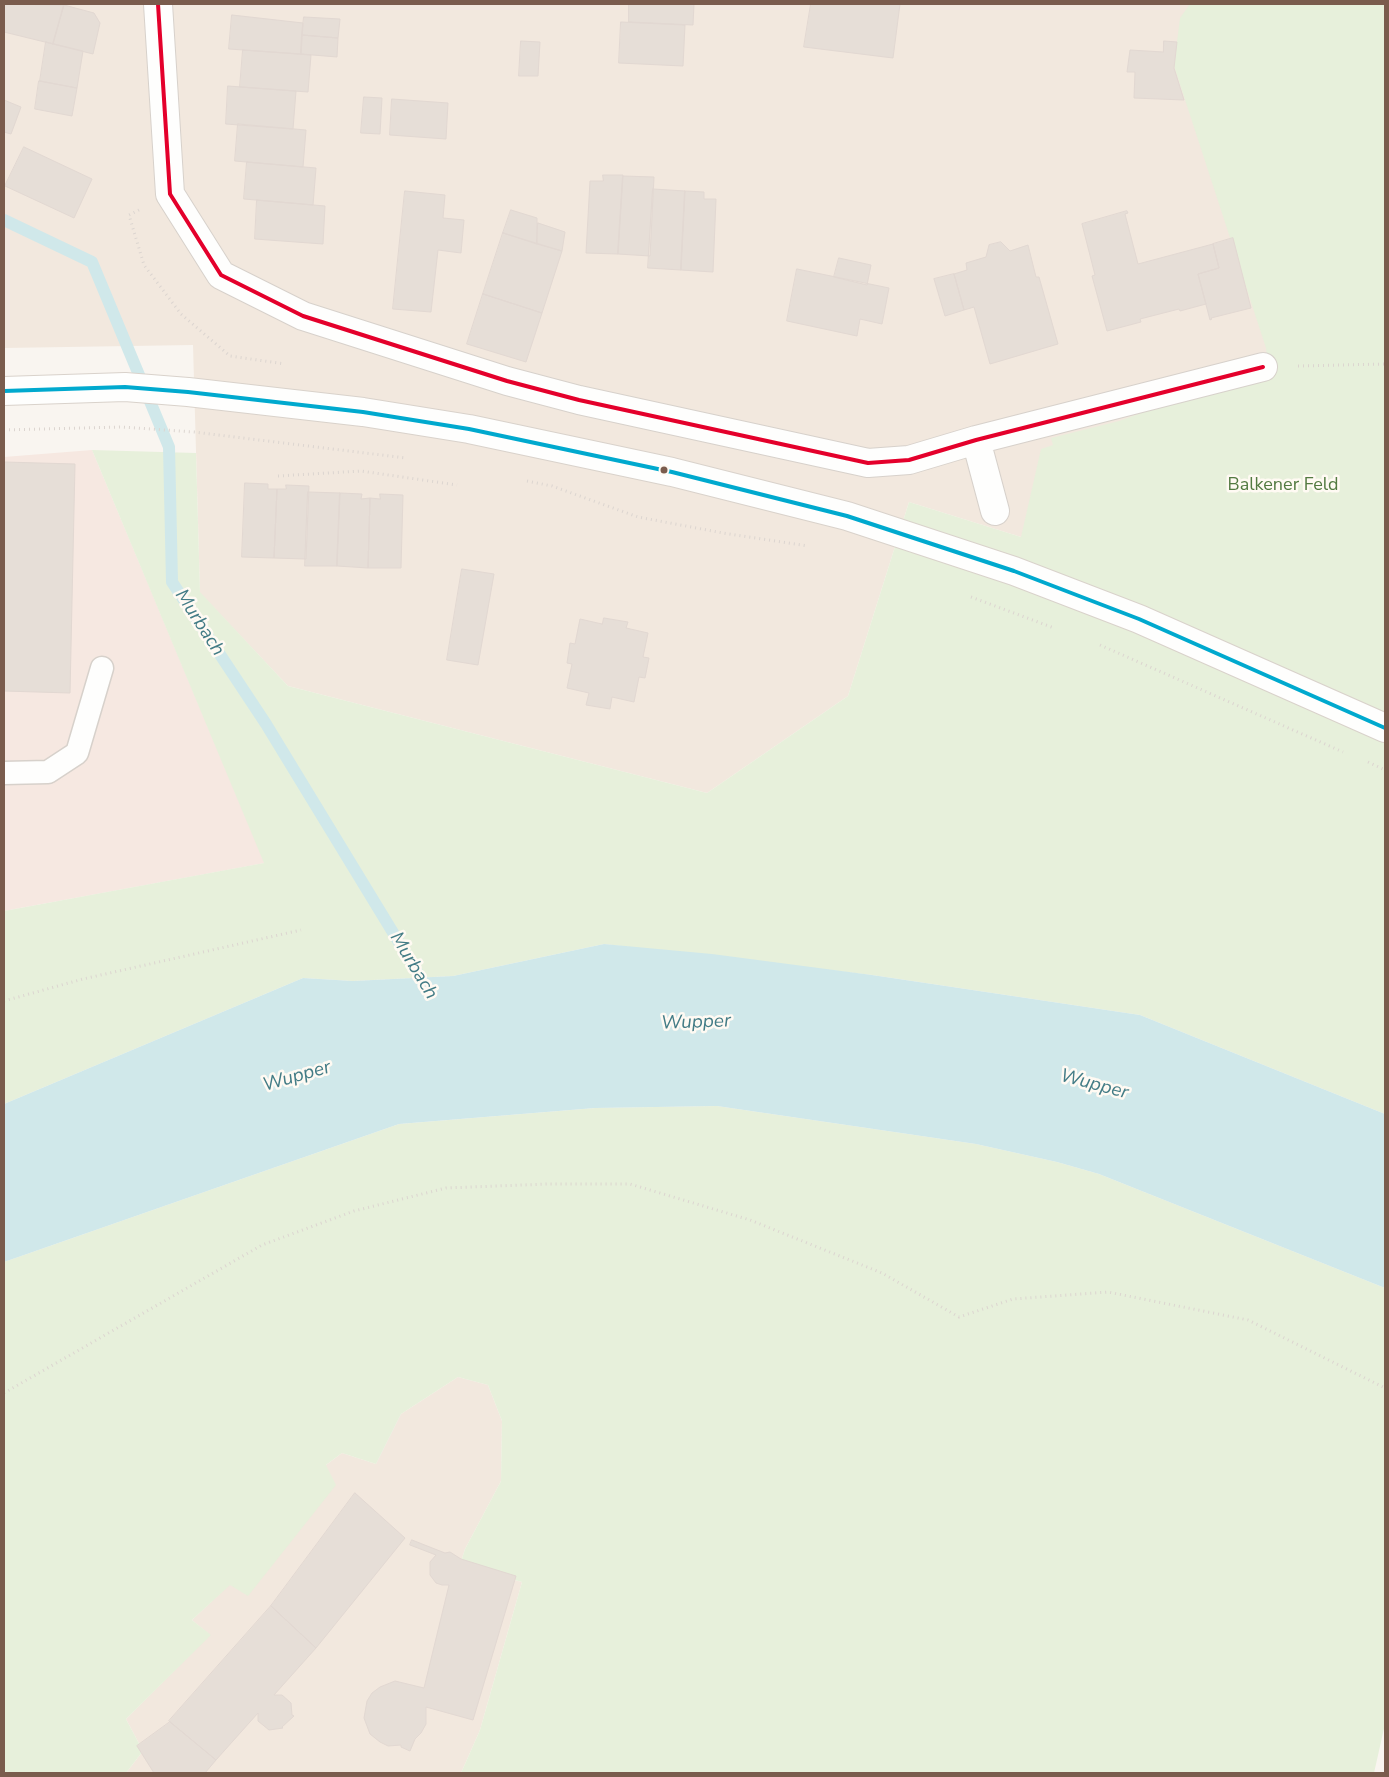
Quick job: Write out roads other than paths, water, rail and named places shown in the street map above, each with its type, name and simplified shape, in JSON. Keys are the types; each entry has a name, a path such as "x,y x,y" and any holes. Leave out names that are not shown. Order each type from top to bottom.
{"street":[{"path":"158,4 170,194 221,275 303,316 507,381 589,402 868,463 909,460 976,440 1263,367"},
{"path":"4,391 126,387 188,392 363,412 470,429 672,472 847,516 1014,571 1130,616 1385,728"},
{"path":"976,440 995,510"}],"lane":[{"path":"4,773 48,772 77,752 102,668"}],"water":[{"name":"Wupper","path":"604,944 712,954 872,975 1140,1015 1385,1114 1385,1288 1099,1174 1057,1162 976,1144 717,1106 595,1108 399,1124 4,1262 4,1104 303,978 353,981 453,976"}],"waterway":[{"name":"Murbach","path":"4,220 92,262 169,447 172,582 266,724 428,990"}],"park label":[{"name":"Balkener Feld","path":"1283,486"}]}
